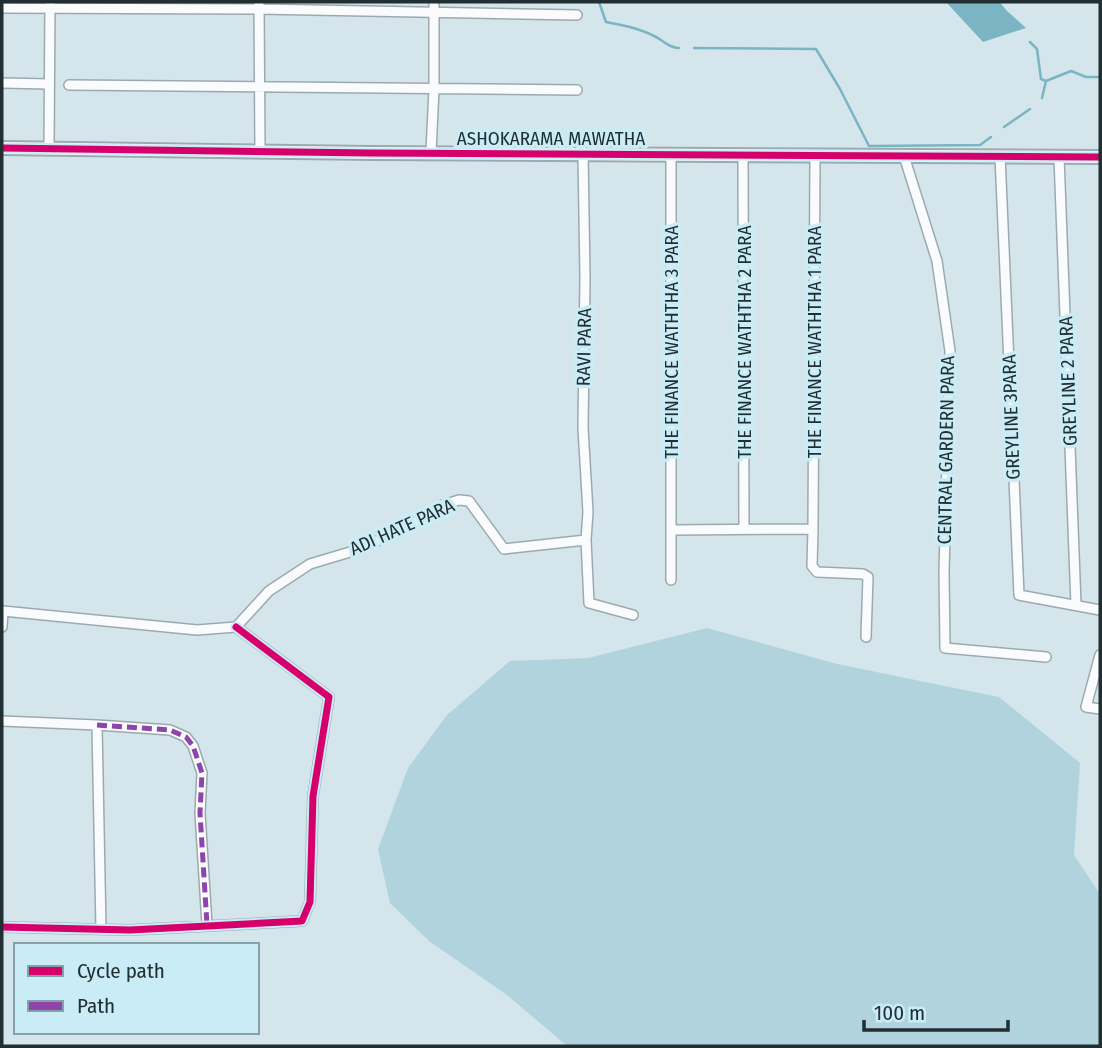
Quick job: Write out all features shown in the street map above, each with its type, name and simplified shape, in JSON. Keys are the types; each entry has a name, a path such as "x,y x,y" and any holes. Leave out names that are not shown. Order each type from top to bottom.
{"street":[{"path":"430,152 434,89 434,2"},
{"path":"259,5 260,152"},
{"path":"2,8 259,5 577,15"},
{"path":"50,6 50,148"},
{"path":"2,83 49,84"},
{"path":"69,85 577,90"},
{"name":"ASHOKARAMA MAWATHA","path":"2,148 1100,157"},
{"name":"RAVI PARA","path":"583,153 583,428 588,512 586,540"},
{"name":"THE FINANCE WATHTHA 3 PARA","path":"671,154 671,580"},
{"name":"THE FINANCE WATHTHA 2 PARA","path":"743,155 744,529"},
{"name":"THE FINANCE WATHTHA 1 PARA","path":"815,156 812,566 817,572 863,574 868,577 866,637"},
{"name":"CENTRAL GARDERN PARA","path":"904,156 937,261 950,351 944,544 945,648 1046,657"},
{"name":"GREYLINE 3PARA","path":"1000,156 1019,595 1100,610"},
{"name":"GREYLINE 2 PARA","path":"1059,157 1076,605"},
{"name":"ADI HATE PARA","path":"236,627 269,591 310,564 359,550 416,522 440,506 459,500 469,501 504,549 586,540"},
{"path":"671,530 813,529"},
{"path":"586,540 589,603 633,615"},
{"path":"2,627 2,611 197,630 236,627 329,697 313,796 310,902 302,921 130,930 2,927"},
{"path":"1100,655 1086,707 1100,709"},
{"path":"2,720 170,730 186,737 194,746 202,773 200,813 207,925"},
{"path":"97,725 101,929"}],"shaded area":[{"path":"946,2 997,2 1026,28 983,42"},
{"path":"707,628 837,664 999,697 1080,763 1074,855 1100,894 1100,1046 567,1046 507,995 429,941 390,903 378,849 408,768 447,715 510,661 588,658"}],"waterway":[{"path":"599,2 606,22 641,30 679,48"},
{"path":"998,2 1007,13"},
{"path":"1030,42 1037,49 1041,79 1046,81 1071,71 1086,77 1100,77"},
{"path":"694,48 816,49 869,146 980,145 991,137"},
{"path":"1042,98 1046,81"},
{"path":"1004,127 1030,109"}],"marked path":[{"path":"97,725 170,730 186,737 193,746 202,773 200,813 207,925"}],"cycle path":[{"path":"2,148 1100,157"},
{"path":"2,927 130,930 302,921 310,902 313,796 329,697 236,627"}]}
